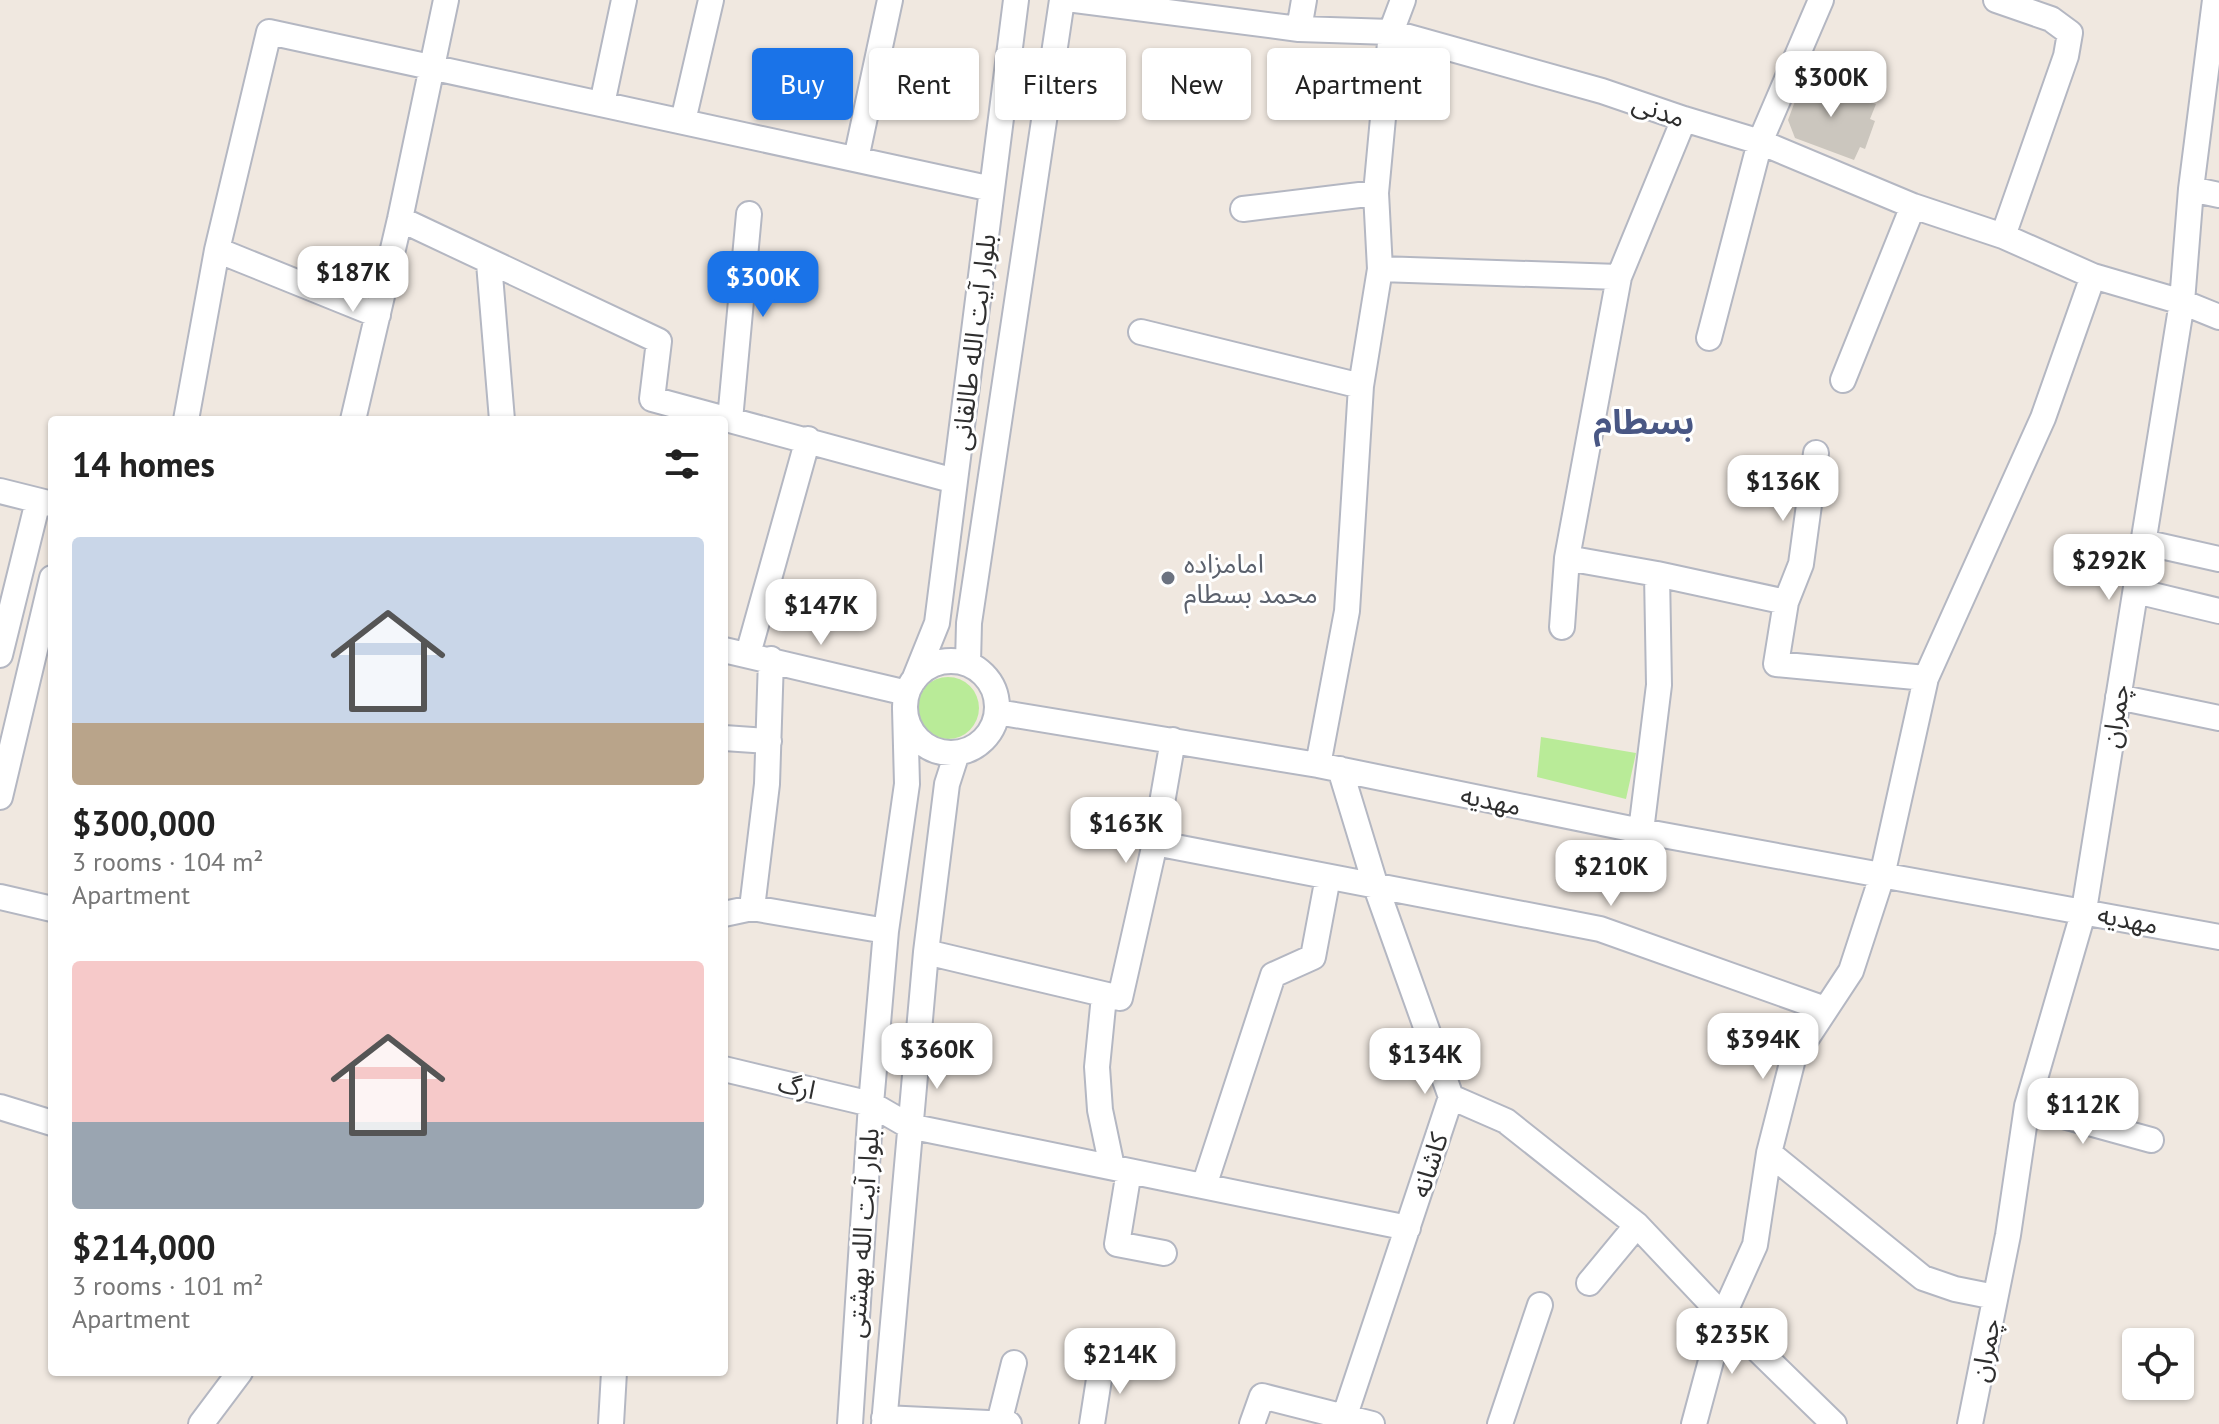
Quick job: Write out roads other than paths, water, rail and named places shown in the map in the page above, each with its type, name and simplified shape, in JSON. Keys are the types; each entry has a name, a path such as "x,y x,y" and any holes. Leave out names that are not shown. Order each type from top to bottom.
{"street":[{"path":"354,416 446,0"},
{"path":"602,104 624,0"},
{"path":"683,121 711,0"},
{"path":"856,159 890,0"},
{"name":"بلوار آیت الله طالقانی","path":"909,694 937,623 1016,0"},
{"name":"بلوار آیت الله طالقانی","path":"968,663 971,607 1062,0"},
{"name":"مدنی","path":"1075,0 1299,29 1391,32 1602,91 1760,142 1913,206 2003,236 2093,276 2182,302 2219,317"},
{"path":"1299,29 1304,0"},
{"path":"1329,767 1347,611 1361,386 1380,269 1376,193 1391,32 1403,0"},
{"path":"1709,338 1760,142 1821,0"},
{"path":"1996,0 2051,19 2070,33 2066,56 2003,236"},
{"name":"چمران","path":"1970,1424 2027,1106 2084,910 2182,302 2191,189 2215,0"},
{"path":"187,416 217,250 269,32 992,189"},
{"path":"1562,627 1567,558 1619,277 1684,119"},
{"path":"2191,189 2219,195"},
{"path":"1243,209 1376,193"},
{"path":"1843,380 1913,206"},
{"path":"749,214 730,420 955,481"},
{"path":"400,219 659,341 652,399 715,416"},
{"path":"217,250 378,315"},
{"path":"489,263 502,416"},
{"path":"1380,269 1619,277"},
{"path":"1694,1424 1723,1316 1755,1245 1769,1153 1793,1059 1851,971 1882,876 1926,678 2043,418 2093,276"},
{"path":"1141,332 1361,386"},
{"path":"752,908 769,741 760,657 808,439"},
{"path":"1816,453 1801,564 1786,602 1776,664 1926,678"},
{"path":"0,491 45,503 0,655"},
{"path":"2143,542 2219,559"},
{"path":"1567,558 1786,602"},
{"path":"1641,831 1659,685 1657,574"},
{"path":"2136,591 2219,611"},
{"path":"0,797 48,595"},
{"path":"728,651 909,694"},
{"path":"953,660 968,663 981,671 997,697 993,727 972,748 957,753 928,747 916,737 908,724 909,694 924,669 938,662 953,660"},
{"name":"بلوار آیت الله بهشتی","path":"850,1424 886,931 907,784 909,694"},
{"path":"2118,697 2219,718"},
{"name":"مهدیه","path":"997,712 1329,767 1641,831 2219,937"},
{"path":"728,738 769,741"},
{"path":"926,952 1120,998 1155,843 1173,740"},
{"name":"بلوار آیت الله بهشتی","path":"884,1421 926,952 947,784 957,753"},
{"name":"کاشانه","path":"1329,767 1376,887 1451,1097 1343,1421"},
{"path":"1155,843 1600,929 1825,1009"},
{"path":"1204,1186 1273,975 1313,957 1328,877"},
{"path":"0,897 48,908"},
{"path":"728,913 752,908 886,931"},
{"path":"1104,996 1097,1067 1100,1110 1120,1169 1117,1244 1164,1253"},
{"name":"ارگ","path":"728,1070 871,1104 909,1126 1408,1228"},
{"path":"1451,1097 1506,1121 1637,1225 1723,1316 1834,1424"},
{"path":"2027,1106 2151,1140"},
{"path":"0,1107 48,1122"},
{"path":"1769,1153 1923,1278 1955,1289 1995,1297"},
{"path":"1589,1283 1637,1225"},
{"path":"1500,1424 1540,1305"},
{"path":"1092,1424 1102,1360"},
{"path":"999,1423 1014,1363"},
{"path":"201,1424 237,1376"},
{"path":"611,1376 611,1424"},
{"path":"1252,1424 1262,1396 1343,1421 1372,1424"},
{"path":"884,1421 1009,1424"}],"place":[{"name":"امامزاده محمد بسطام","path":"1168,578"}],"district":[{"name":"بسطام","path":"1644,421"}]}
